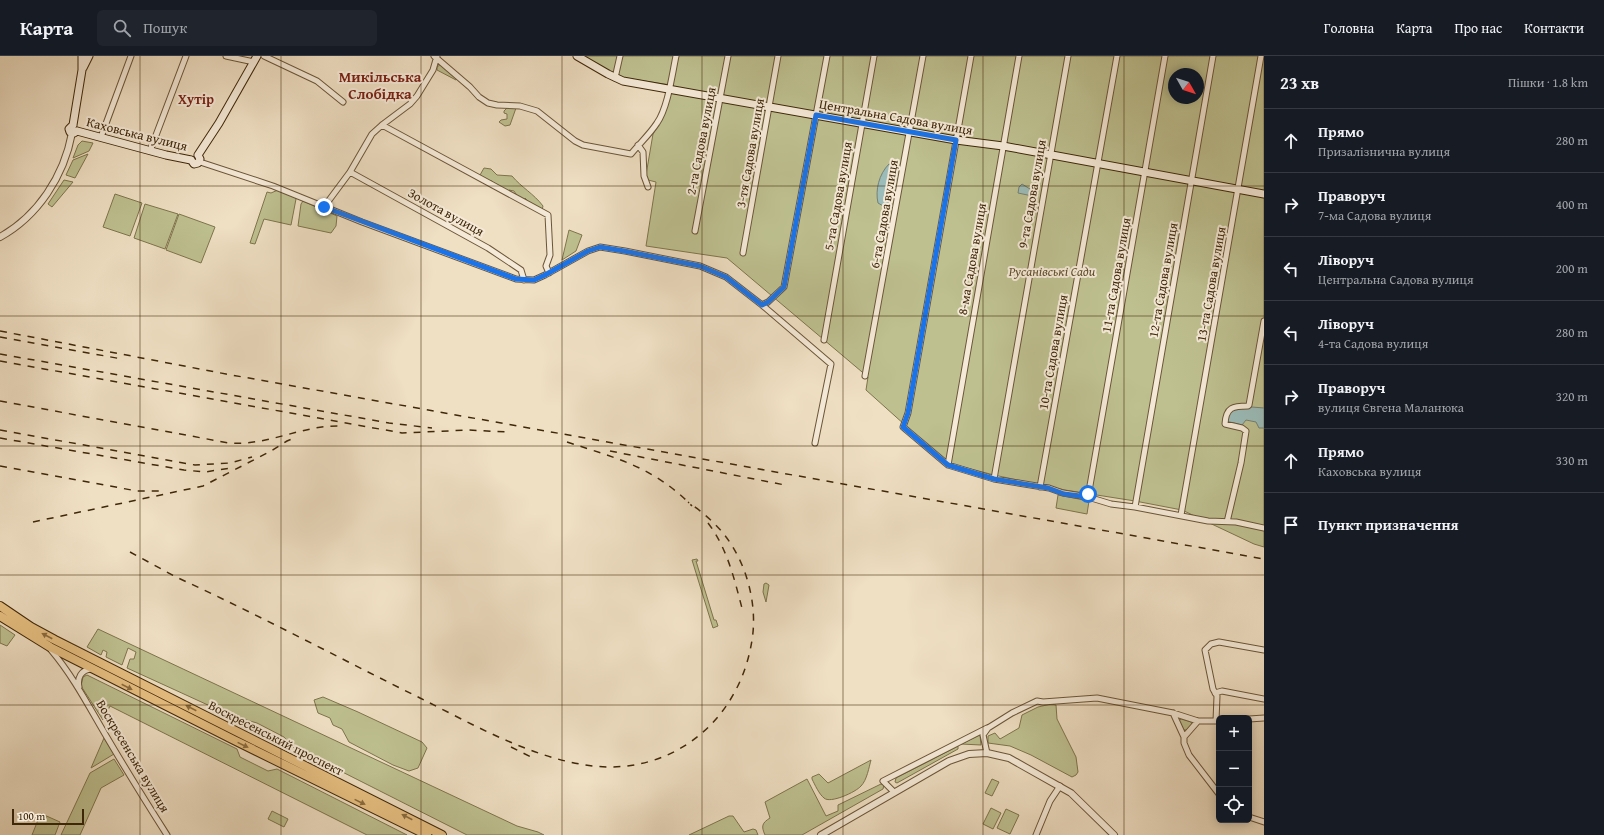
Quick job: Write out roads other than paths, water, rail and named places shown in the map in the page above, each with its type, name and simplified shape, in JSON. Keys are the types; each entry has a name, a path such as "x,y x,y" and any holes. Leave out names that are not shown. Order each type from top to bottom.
{"main road":[{"path":"74,130 82,70 82,56"},
{"path":"82,70 89,56"},
{"name":"Центральна Садова вулиця","path":"577,56 615,78 910,132 1050,154 1264,194"},
{"path":"199,158 256,59"},
{"name":"Каховська вулиця","path":"74,130 150,151 191,160 193,156 199,158"},
{"name":"Воскресенський проспект","path":"0,606 31,627 98,662 442,835"},
{"name":"Воскресенський проспект","path":"0,616 50,647 92,669 427,835"}],"street":[{"path":"101,137 131,56"},
{"path":"150,151 186,56"},
{"path":"226,56 256,59"},
{"path":"264,56 317,81 343,102"},
{"path":"615,78 620,56"},
{"path":"436,57 484,101 496,105 520,106 537,111 575,141 583,145 631,154 661,116 670,88 676,56"},
{"name":"2-га Садова вулиця","path":"695,231 728,56"},
{"name":"3-тя Садова вулиця","path":"743,253 778,56"},
{"path":"762,305 768,302 784,287 827,56"},
{"name":"5-та Садова вулиця","path":"824,340 874,56"},
{"name":"6-та Садова вулиця","path":"866,376 923,56"},
{"path":"971,56 908,413 903,427 948,465 994,479 1040,487 1064,494 1088,497 1111,504 1181,515 1208,521 1227,522 1264,528"},
{"name":"8-ма Садова вулиця","path":"948,465 1019,56"},
{"name":"9-та Садова вулиця","path":"994,479 1068,56"},
{"name":"10-та Садова вулиця","path":"1040,487 1117,56"},
{"name":"11-та Садова вулиця","path":"1088,497 1165,56"},
{"name":"12-та Садова вулиця","path":"1135,507 1213,56"},
{"name":"13-та Садова вулиця","path":"1181,515 1261,56"},
{"path":"324,207 350,172 372,134 410,104 417,96 433,70 436,57"},
{"path":"382,125 548,215 550,255 546,266 549,273"},
{"path":"0,237 17,226 35,209 48,192 65,160 74,130"},
{"path":"638,145 643,152 644,176 648,187"},
{"name":"Каховська вулиця","path":"199,158 324,207 516,279 534,280 600,247 700,266 726,277 762,305 831,364 820,410 815,443"},
{"name":"Золота вулиця","path":"350,172 488,248 521,270 524,280"},
{"path":"1227,522 1241,463 1246,431 1242,428 1225,424 1225,416 1229,409 1237,406 1249,405 1264,321"},
{"path":"1218,715 1217,696 1205,650 1211,644 1219,642 1264,650"},
{"name":"Воскресенська вулиця","path":"50,647 79,688 117,754 167,835"},
{"path":"79,688 78,680 80,674 87,669 92,669"},
{"path":"1215,692 1222,691 1264,699"},
{"path":"894,792 883,781 988,728 1037,701 1043,702 1097,698 1174,713 1198,721 1216,721"},
{"path":"1174,713 1184,737 1189,755 1216,790"},
{"path":"1252,719 1264,718"},
{"path":"1184,737 1198,721"},
{"path":"987,753 983,735 988,728"},
{"path":"821,835 949,761 969,754 987,753 1009,758 1071,793 1114,835"},
{"path":"1036,835 1050,801 1060,786"},
{"path":"1252,818 1264,822"}],"water":[{"path":"889,164 894,164 897,174 891,199 885,207 878,203 877,193 880,177"},
{"path":"1022,184 1038,194 1037,197 1018,193 1019,187"},
{"path":"1252,407 1264,408 1264,428 1259,428 1256,422 1246,420 1242,425 1226,421 1231,410"}],"railway":[{"path":"0,331 226,374 1264,559"},
{"path":"0,337 122,359"},
{"path":"0,354 389,423 432,428"},
{"path":"0,361 402,433 468,430 507,432"},
{"path":"0,401 229,443 243,443 271,439 312,429 340,426"},
{"path":"0,430 195,465 230,463 252,457"},
{"path":"33,522 203,486 297,437"},
{"path":"0,438 184,470 205,472 231,468"},
{"path":"567,442 634,465 663,482 692,506"},
{"path":"610,451 785,485"},
{"path":"0,466 137,491 161,491"},
{"path":"130,552 176,577 268,621 504,740 526,749 571,762 593,766 623,766 650,761 676,751 698,736 718,717 733,694 745,668 752,640 752,598 744,570 738,556 731,544 715,524 688,502"},
{"path":"708,523 726,555 743,612"},
{"path":"511,747 531,757"}],"district":[{"name":"Микільська Слобідка","path":"380,84"},
{"name":"Хутір","path":"196,99"}],"park label":[{"name":"Русанівські Сади","path":"1052,271"}]}
